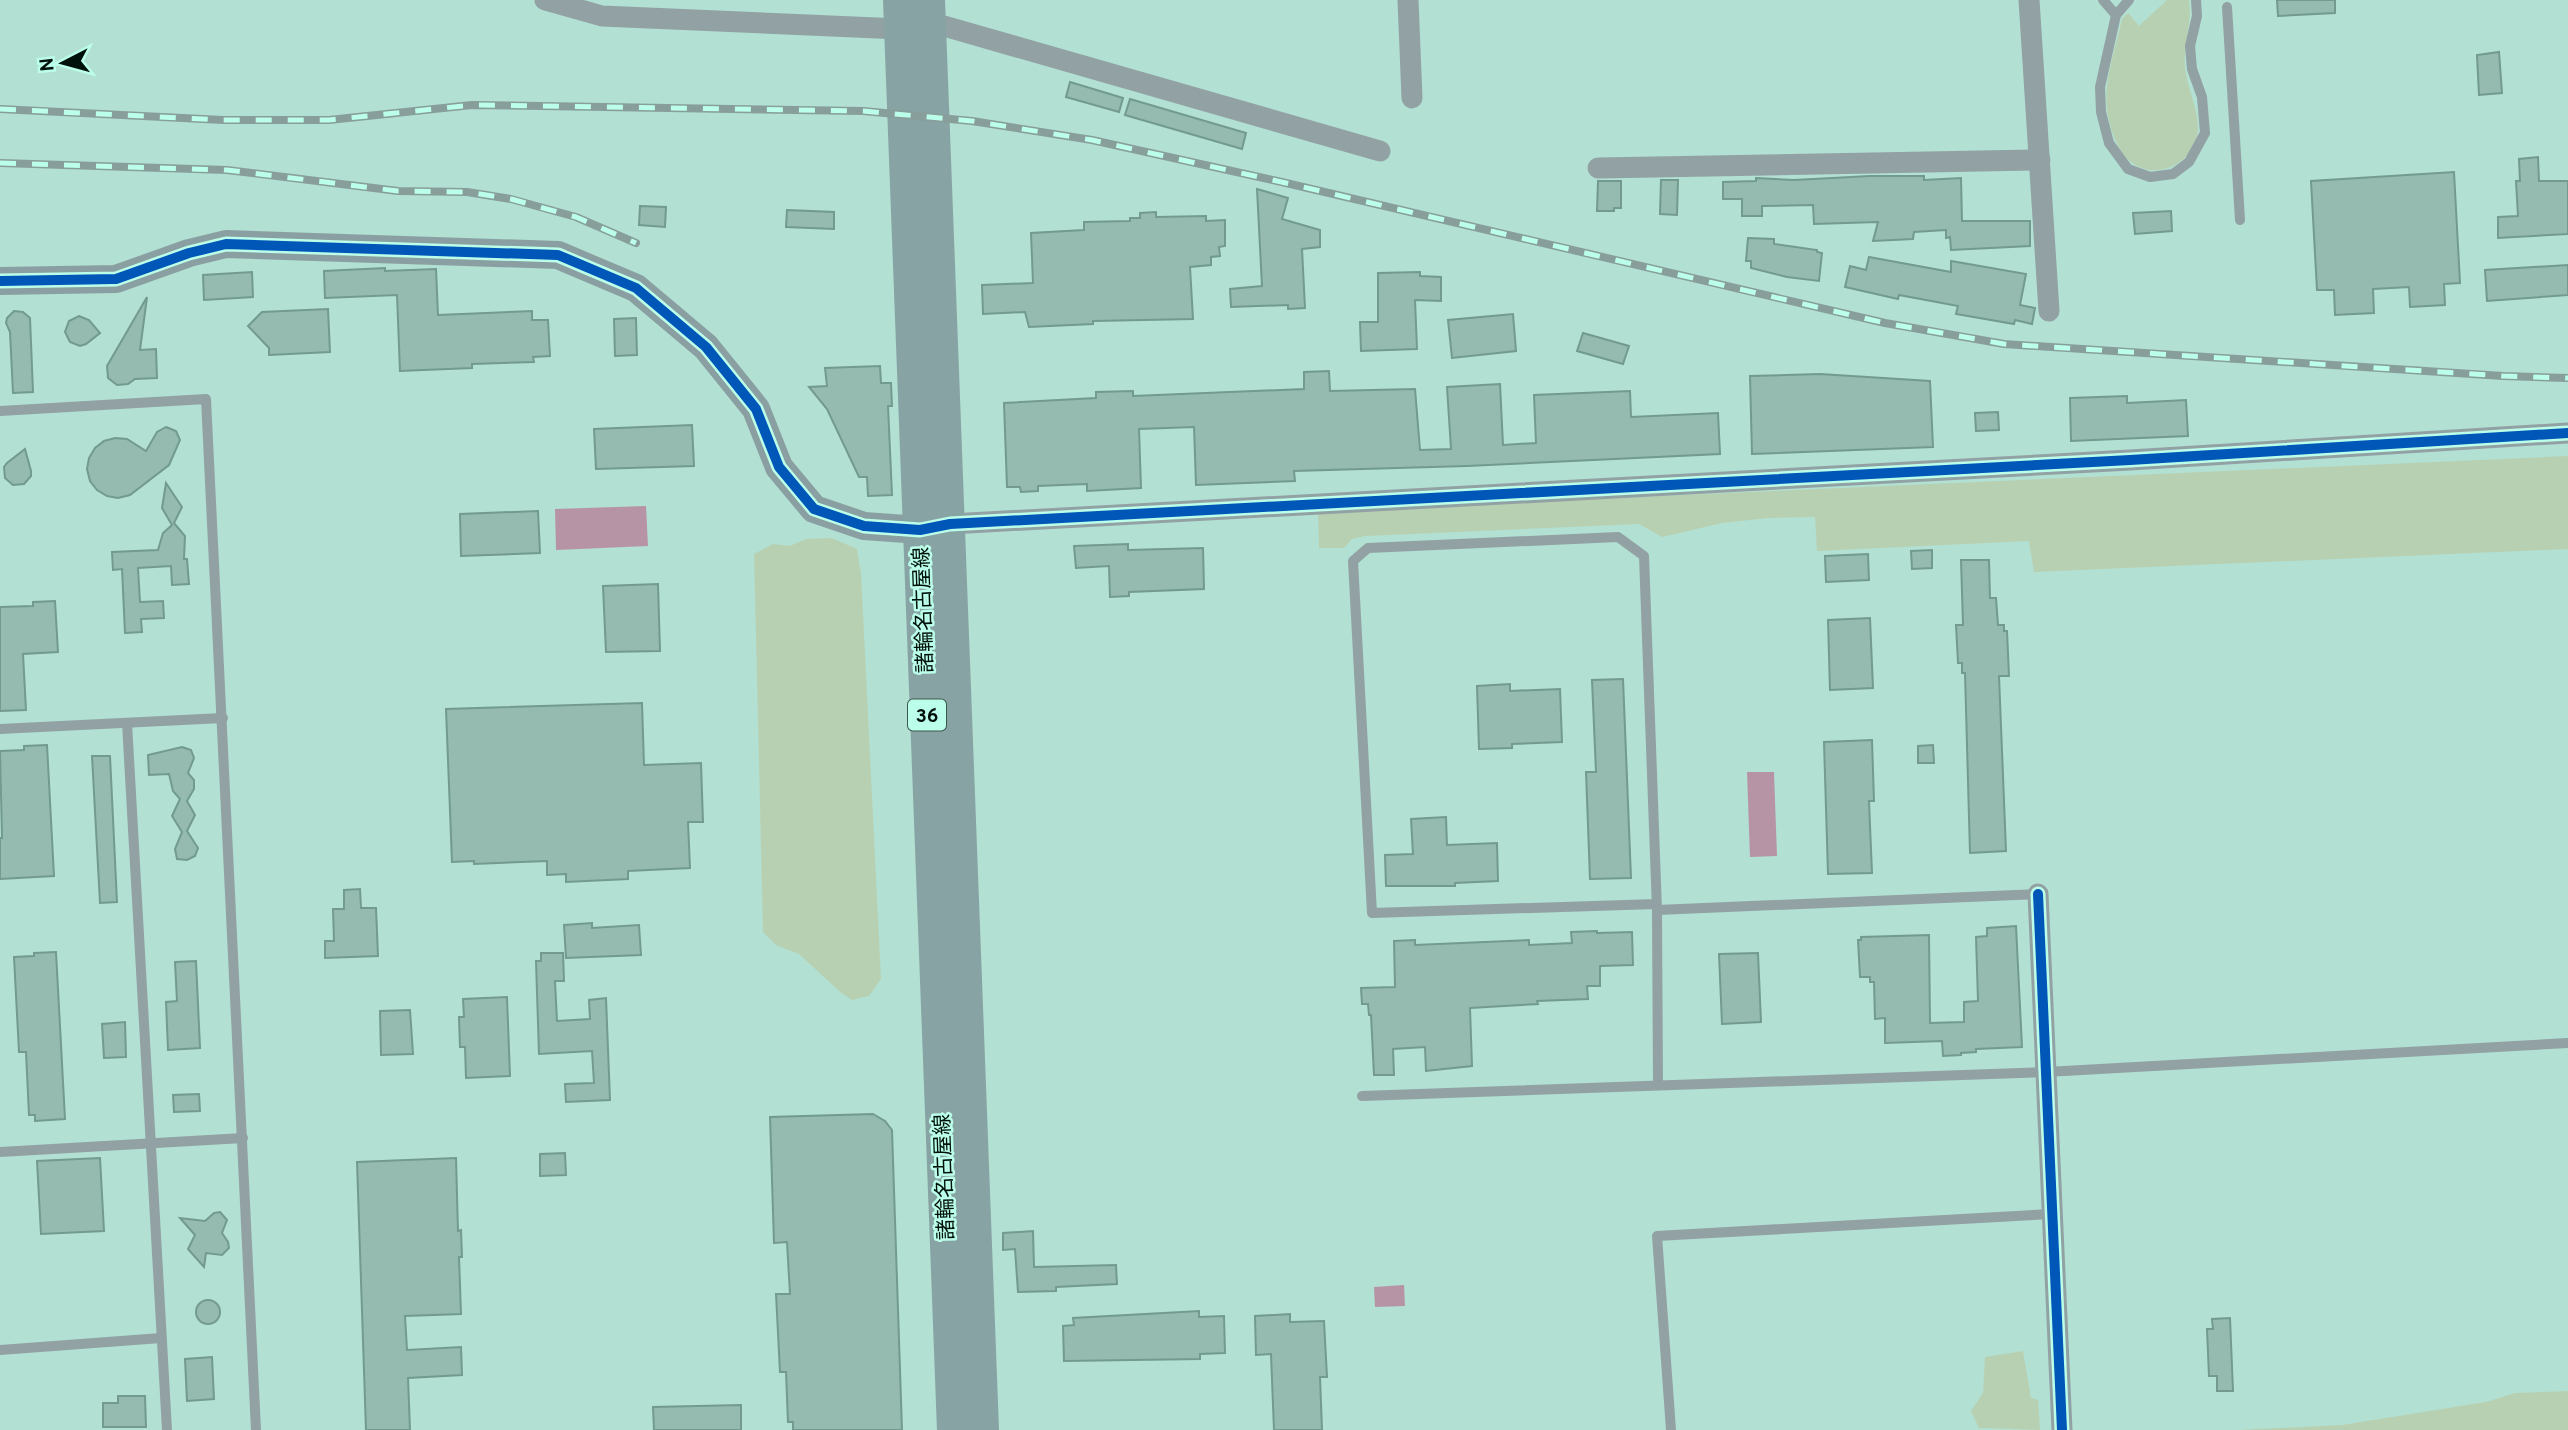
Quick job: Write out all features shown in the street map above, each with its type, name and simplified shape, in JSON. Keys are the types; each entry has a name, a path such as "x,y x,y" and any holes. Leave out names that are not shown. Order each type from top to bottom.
{"main road":[{"name":"諸輪名古屋線","path":"915,13 935,527 983,1430"},
{"name":"諸輪名古屋線","path":"935,527 953,1430"}],"street":[{"path":"545,0 602,16 915,13 1380,151"},
{"path":"1408,0 1412,98"},
{"path":"2029,0 2049,311"},
{"path":"1598,168 2039,160"},
{"path":"0,281 116,279 189,253 226,244 558,255 636,288 706,347 756,409 779,467 814,509 864,526 935,527 2568,433"},
{"path":"2038,894 2062,1430"}],"lane":[{"path":"2104,0 2116,15"},
{"path":"2129,0 2116,15 2101,86 2101,112 2109,143 2128,169 2150,177 2172,174 2189,162 2205,133 2202,97 2192,69 2190,46 2197,16 2196,0"},
{"path":"2227,7 2240,220"},
{"path":"0,411 206,400 256,1430"},
{"path":"1658,1085 1656,907 1644,556 1618,537 1368,548 1353,561 1372,913 1656,907 2038,894"},
{"path":"0,729 223,718"},
{"path":"127,723 167,1430"},
{"path":"1362,1096 2046,1072 2568,1043"},
{"path":"0,1152 243,1138"},
{"path":"1671,1430 1657,1236 2051,1214"},
{"path":"0,1350 161,1338"}],"green space":[{"path":"2167,0 2189,0 2190,19 2185,64 2198,131 2190,152 2182,160 2162,170 2151,170 2130,161 2117,144 2108,115 2107,86 2122,19 2128,13 2139,26"},
{"path":"2568,456 2568,549 2034,572 2029,541 1817,551 1815,517 1722,523 1662,537 1639,524 1366,536 1352,539 1344,548 1319,548 1318,511"},
{"path":"832,538 857,549 861,573 881,979 869,996 852,1000 799,954 776,945 763,932 754,554 773,544 790,546 806,539"},
{"path":"2023,1351 2031,1398 2038,1400 2040,1430 1979,1428 1971,1411 1983,1393 1985,1357"},
{"path":"2568,1391 2568,1430 2238,1430 2342,1425 2486,1402 2515,1393"}],"shaded area":[{"path":"646,506 648,546 556,550 555,509"},
{"path":"1747,772 1774,772 1777,856 1750,857"},
{"path":"1404,1285 1405,1306 1375,1307 1374,1287"}],"building":[{"path":"2277,0 2335,0 2335,13 2278,16"},
{"path":"2499,52 2502,93 2479,95 2477,55"},
{"path":"1070,82 1123,98 1119,112 1066,97"},
{"path":"1130,99 1246,133 1242,149 1125,115"},
{"path":"2538,157 2539,181 2568,181 2568,234 2498,238 2498,217 2518,216 2516,181 2520,181 2519,159"},
{"path":"2454,172 2460,283 2444,284 2445,305 2410,307 2409,287 2373,289 2374,313 2335,315 2334,290 2317,290 2311,181"},
{"path":"1924,176 1924,180 1961,178 1962,221 2030,221 2030,246 1951,250 1950,237 1946,238 1946,230 1914,232 1913,239 1873,241 1878,222 1814,224 1813,205 1762,206 1762,216 1742,216 1742,199 1723,199 1723,182 1756,181 1756,178 1794,180"},
{"path":"1661,180 1678,180 1677,215 1660,214"},
{"path":"1598,181 1621,181 1621,208 1614,208 1614,211 1597,211"},
{"path":"1257,189 1288,198 1282,219 1320,230 1320,247 1302,249 1305,308 1288,309 1288,305 1231,307 1230,289 1262,286"},
{"path":"640,206 666,207 665,227 639,225"},
{"path":"787,210 834,212 834,229 786,227"},
{"path":"2171,211 2172,231 2135,234 2133,213"},
{"path":"1156,212 1156,217 1206,216 1206,221 1225,220 1225,246 1219,247 1220,256 1211,257 1211,265 1190,267 1193,319 1093,321 1093,324 1029,327 1025,312 983,314 982,285 1033,283 1031,233 1084,230 1084,222 1130,221 1130,218 1140,218 1140,213"},
{"path":"1748,238 1774,239 1774,244 1822,253 1819,281 1751,268 1751,261 1746,261"},
{"path":"1869,257 1951,272 1951,261 2026,274 2020,305 2035,308 2032,324 2015,320 2014,324 1956,314 1958,306 1899,295 1898,299 1845,287 1850,266 1866,270"},
{"path":"2568,265 2568,295 2487,301 2485,270"},
{"path":"385,268 385,271 436,269 438,315 532,311 532,320 548,320 550,356 533,357 534,362 472,364 472,368 400,371 397,295 325,298 324,271"},
{"path":"252,272 253,297 204,300 203,275"},
{"path":"1420,272 1420,276 1441,277 1441,301 1415,300 1417,349 1361,351 1360,322 1378,322 1378,273"},
{"path":"147,297 140,350 156,349 157,378 135,379 128,384 117,385 108,378 107,366"},
{"path":"328,309 330,352 269,355 269,348 248,326 262,312"},
{"path":"14,311 23,312 30,318 33,392 13,393 10,332 6,323"},
{"path":"1513,314 1516,351 1452,358 1448,320"},
{"path":"79,316 89,320 100,333 80,346 70,342 65,332 69,321"},
{"path":"636,318 637,355 615,356 614,319"},
{"path":"1583,333 1629,346 1623,364 1577,351"},
{"path":"880,366 881,383 891,383 892,406 888,406 892,495 868,496 867,477 859,477 827,409 809,387 827,386 825,368"},
{"path":"1329,371 1330,391 1415,389 1420,450 1451,449 1447,387 1500,384 1503,445 1536,443 1534,395 1630,391 1631,417 1718,413 1720,454 1294,471 1295,481 1196,485 1194,427 1139,429 1141,488 1087,491 1087,484 1038,486 1038,491 1021,492 1020,487 1007,487 1004,403 1096,398 1096,392 1133,391 1133,396 1304,389 1304,372"},
{"path":"1820,374 1930,381 1933,447 1752,454 1750,376"},
{"path":"2127,396 2127,403 2186,400 2188,436 2071,441 2070,398"},
{"path":"1998,412 1999,430 1976,431 1975,413"},
{"path":"692,425 694,466 596,469 594,429"},
{"path":"166,427 176,431 180,440 169,465 130,495 118,498 97,490 90,481 87,469 95,448 104,441 115,438 127,439 146,451 157,432"},
{"path":"25,449 31,476 24,484 13,485 5,478 4,467"},
{"path":"166,483 182,507 174,523 185,536 184,559 187,559 189,584 172,585 171,566 138,568 140,602 163,601 164,618 141,619 142,632 125,633 122,569 113,570 112,552 158,550 163,533 172,525 162,508"},
{"path":"538,511 540,553 461,556 460,514"},
{"path":"1128,544 1128,550 1203,548 1204,589 1129,592 1129,596 1110,597 1109,566 1076,568 1074,546"},
{"path":"1932,550 1932,568 1912,569 1911,551"},
{"path":"1868,554 1869,580 1826,582 1825,556"},
{"path":"1961,560 1989,560 1990,598 1996,598 1998,625 2004,625 2004,631 2007,631 2009,676 1999,676 2006,851 1970,853 1965,673 1962,673 1962,663 1958,663 1956,625 1963,625"},
{"path":"658,584 660,651 606,652 603,586"},
{"path":"55,601 58,652 23,654 26,710 0,711 0,607 33,606 33,602"},
{"path":"1870,618 1873,688 1830,690 1828,620"},
{"path":"1623,679 1631,878 1590,879 1586,772 1596,772 1592,680"},
{"path":"1510,684 1510,691 1560,689 1562,742 1512,744 1512,748 1479,749 1477,686"},
{"path":"642,703 644,765 701,763 703,822 688,822 690,868 628,871 628,879 566,882 566,874 547,875 547,861 474,864 474,861 452,862 446,709"},
{"path":"1872,740 1874,801 1869,801 1872,873 1828,874 1824,742"},
{"path":"47,745 54,876 0,879 0,751"},
{"path":"1933,745 1934,763 1918,763 1918,746"},
{"path":"182,747 191,750 194,758 188,773 194,780 194,789 187,801 195,815 187,831 198,848 195,856 187,860 177,859 175,849 182,832 172,816 180,799 173,791 169,774 149,775 148,755"},
{"path":"92,756 110,756 117,902 100,903"},
{"path":"1446,817 1447,845 1497,843 1498,881 1455,883 1455,886 1386,886 1385,855 1413,854 1411,819"},
{"path":"360,889 361,908 376,908 378,956 325,958 325,941 334,941 333,909 344,909 344,890"},
{"path":"592,923 592,928 639,925 641,955 566,958 564,925"},
{"path":"2016,926 2022,1047 1976,1049 1976,1052 1943,1056 1942,1041 1885,1043 1885,1018 1875,1019 1874,982 1870,982 1870,977 1860,977 1858,940 1861,940 1861,937 1929,935 1930,1023 1964,1022 1964,1002 1978,1001 1976,937 1987,936 1987,928"},
{"path":"1571,932 1632,932 1633,965 1600,966 1600,986 1587,986 1588,999 1470,1008 1472,1066 1426,1071 1425,1047 1393,1049 1394,1075 1374,1075 1371,1015 1368,1004 1362,1004 1361,988 1395,987 1394,941 1415,940 1415,945 1529,940 1529,945 1572,943"},
{"path":"56,952 65,1119 35,1121 35,1115 29,1115 26,1052 19,1052 14,957"},
{"path":"541,953 563,953 564,981 555,981 557,1021 590,1019 589,1000 606,998 610,1100 566,1102 565,1084 594,1083 592,1051 539,1054 536,961 541,961"},
{"path":"1758,953 1761,1022 1722,1024 1719,954"},
{"path":"196,961 200,1048 168,1050 166,1002 177,1001 175,962"},
{"path":"507,997 510,1076 466,1078 465,1047 460,1047 459,1017 464,1017 463,999"},
{"path":"410,1010 413,1054 381,1055 380,1011"},
{"path":"125,1022 126,1057 104,1058 102,1024"},
{"path":"199,1094 200,1111 174,1112 173,1095"},
{"path":"873,1114 885,1121 892,1130 902,1430 793,1430 793,1422 788,1422 786,1372 780,1372 776,1294 790,1294 787,1242 774,1243 770,1117"},
{"path":"565,1153 566,1175 540,1176 540,1154"},
{"path":"100,1158 104,1231 41,1234 37,1161"},
{"path":"456,1158 458,1231 461,1230 462,1257 459,1257 461,1314 405,1316 407,1350 461,1347 462,1375 408,1378 410,1430 366,1430 357,1162"},
{"path":"220,1212 227,1220 222,1233 229,1248 222,1255 206,1253 204,1267 188,1249 195,1235 180,1218 205,1221 214,1213"},
{"path":"1033,1231 1034,1267 1116,1265 1117,1284 1018,1292 1015,1249 1003,1250 1003,1233"},
{"path":"208,1300 217,1303 220,1312 217,1321 208,1324 199,1321 196,1312 199,1303"},
{"path":"1199,1311 1199,1317 1224,1316 1225,1353 1200,1354 1200,1359 1064,1361 1063,1326 1074,1325 1073,1318"},
{"path":"1290,1314 1290,1322 1324,1321 1327,1377 1320,1377 1322,1430 1274,1430 1271,1354 1256,1355 1255,1316"},
{"path":"2230,1318 2233,1391 2217,1391 2217,1376 2209,1376 2207,1329 2213,1329 2212,1319"},
{"path":"212,1357 214,1399 187,1401 185,1359"},
{"path":"118,1396 145,1396 146,1427 103,1427 103,1403 118,1403"},
{"path":"741,1405 741,1430 654,1430 653,1407"}],"railway":[{"path":"0,109 223,120 329,120 472,105 863,111 972,121 1092,140 1885,323 2004,344 2568,378"},
{"path":"0,163 227,170 398,191 467,192 511,199 576,217 636,243"}],"cycle path":[{"path":"0,281 116,279 189,253 226,244 558,255 636,288 706,347 756,409 779,467 814,509 864,526 920,530 950,524 2130,460 2568,433"},
{"path":"2038,894 2062,1430"}]}
